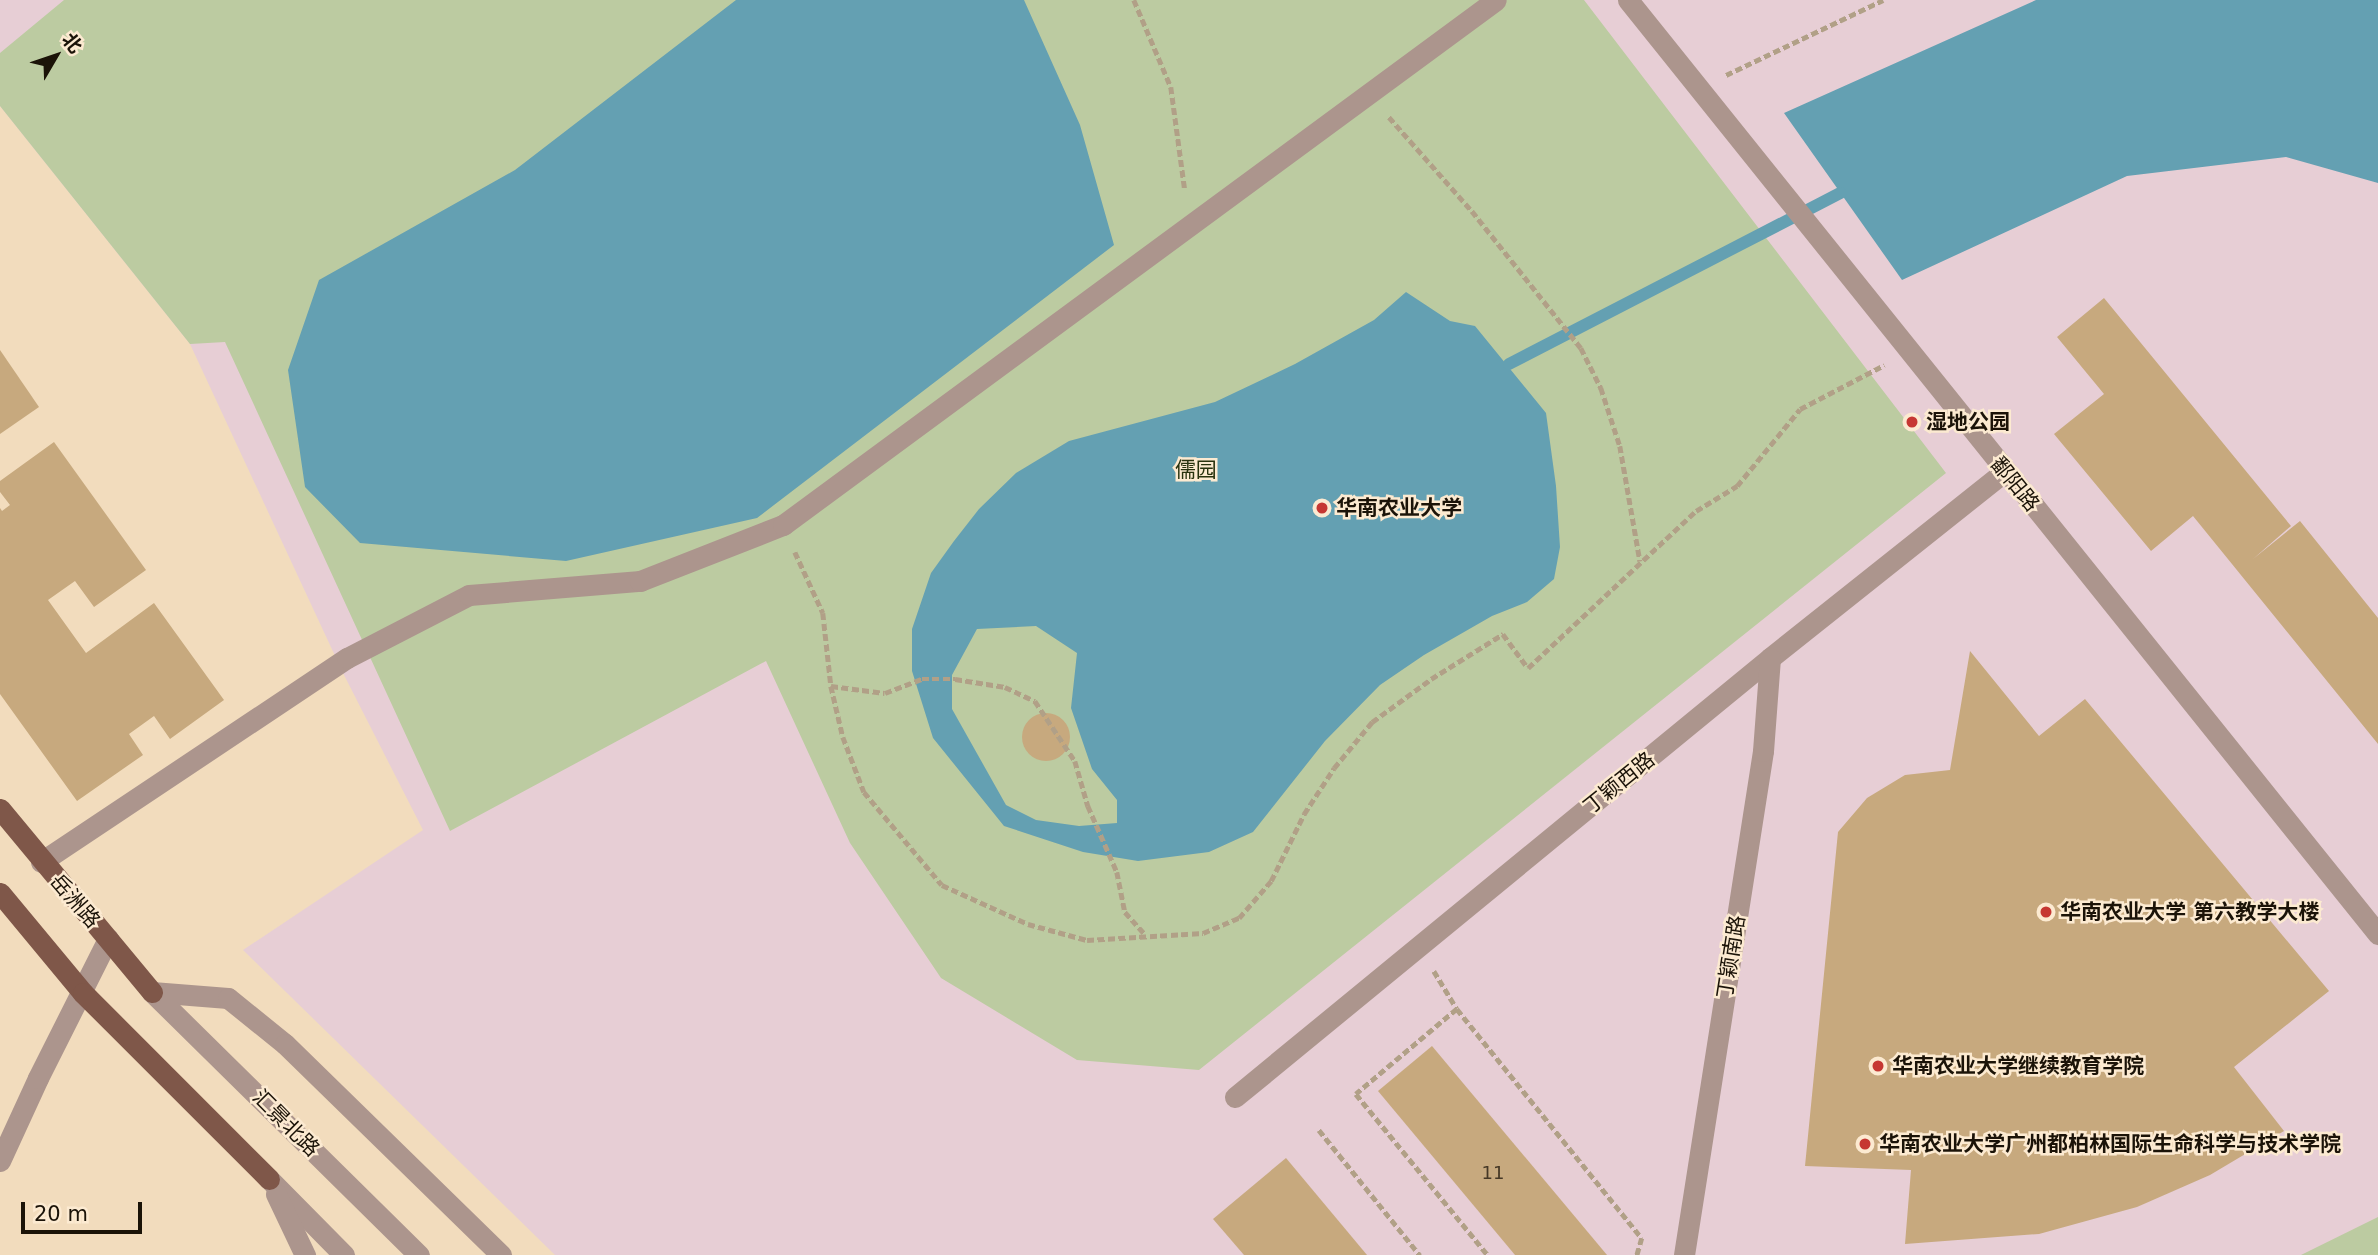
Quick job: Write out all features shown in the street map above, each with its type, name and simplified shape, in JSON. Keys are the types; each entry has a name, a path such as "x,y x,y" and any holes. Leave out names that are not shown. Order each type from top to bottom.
{"main road":[{"name":"岳洲路","path":"0,809 41,862 152,992"},
{"path":"0,893 83,993 269,1179"}],"street":[{"path":"41,862 347,658 469,595 640,581 783,525 1496,0"},
{"name":"鄱阳路","path":"1633,2 1698,88 2004,471 2378,934"},
{"name":"丁颖西路","path":"1235,1097 1770,658 2004,471"},
{"name":"丁颖南路","path":"1684,1255 1763,751 1770,658"},
{"path":"0,1161 38,1078 108,939"},
{"path":"152,992 228,998 285,1044 501,1255"},
{"name":"汇景北路","path":"152,992 419,1255"},
{"path":"269,1179 305,1255"},
{"path":"269,1179 344,1255"}],"path":[{"path":"1134,0 1171,87 1186,196 1182,229"},
{"path":"1698,88 1883,0"},
{"path":"1367,94 1400,127 1472,211 1581,348 1601,388 1620,446 1641,562"},
{"path":"783,525 822,613 831,686 843,737 864,792 942,885 1028,924 1087,940 1203,933 1239,918 1271,881 1304,814 1334,768 1372,722 1431,679 1503,634 1528,668 1696,511 1737,486 1800,409 1870,374 1907,349"},
{"path":"831,686 885,693 922,680 955,679 1005,687 1035,701 1075,761 1088,806 1117,872 1125,912 1145,935"},
{"path":"1419,946 1457,1009 1642,1238 1637,1255"},
{"path":"1457,1009 1356,1094 1488,1255"},
{"path":"1318,1130 1420,1255"}],"shaded area":[{"name":"华南农业大学","path":"0,0 2378,0 2378,1255 555,1255 243,950 423,830 343,673 190,344 0,106"}],"green space":[{"name":"儒园","path":"64,0 1584,0 1946,473 1199,1070 1077,1060 941,978 850,843 766,661 450,831 225,342 190,344 0,106 0,53"},
{"path":"2378,1217 2378,1255 2301,1255"}],"water":[{"path":"736,0 1024,0 1080,125 1114,245 757,518 566,561 360,543 305,487 288,370 319,280 515,170"},
{"path":"2036,0 2378,0 2378,183 2286,157 2127,176 1902,280 1784,113"},
{"path":"1406,292 1450,321 1475,326 1546,413 1556,486 1560,547 1554,579 1527,602 1492,616 1424,655 1380,685 1325,741 1253,832 1209,852 1138,861 1083,852 1004,826 933,738 912,671 912,629 931,573 954,541 979,509 1016,473 1069,441 1215,402 1295,364 1374,320","holes":["1036,626 1077,653 1071,708 1092,769 1117,800 1117,823 1079,826 1036,820 1006,805 952,709 952,675 977,629"]}],"building":[{"path":"2104,298 2291,526 2253,559 2300,521 2378,618 2378,744 2193,516 2151,551 2054,434 2104,394 2057,337"},
{"path":"0,350 39,407 0,434"},
{"path":"54,442 146,570 94,607 75,581 48,600 86,653 154,603 224,700 170,739 154,716 129,734 143,755 77,801 0,694 0,508 2,511 10,505 0,492 0,481"},
{"name":"华南农业大学 第六教学大楼","path":"1970,651 2039,736 2085,699 2329,991 2234,1067 2284,1131 2210,1175 2137,1207 2039,1234 1905,1244 1911,1170 1805,1166 1838,832 1867,798 1905,775 1950,770"},
{"path":"1046,713 1063,720 1070,737 1063,754 1046,761 1029,754 1022,737 1029,720"},
{"path":"1432,1046 1607,1255 1515,1255 1378,1091"},
{"path":"1286,1158 1367,1255 1244,1255 1213,1219"}],"waterway":[{"path":"1509,364 1840,193"}],"place":[{"name":"湿地公园","path":"1912,422"},
{"name":"华南农业大学","path":"1322,508"},
{"name":"华南农业大学 第六教学大楼","path":"2046,912"},
{"name":"华南农业大学继续教育学院","path":"1878,1066"},
{"name":"华南农业大学广州都柏林国际生命科学与技术学院","path":"1865,1144"}]}
